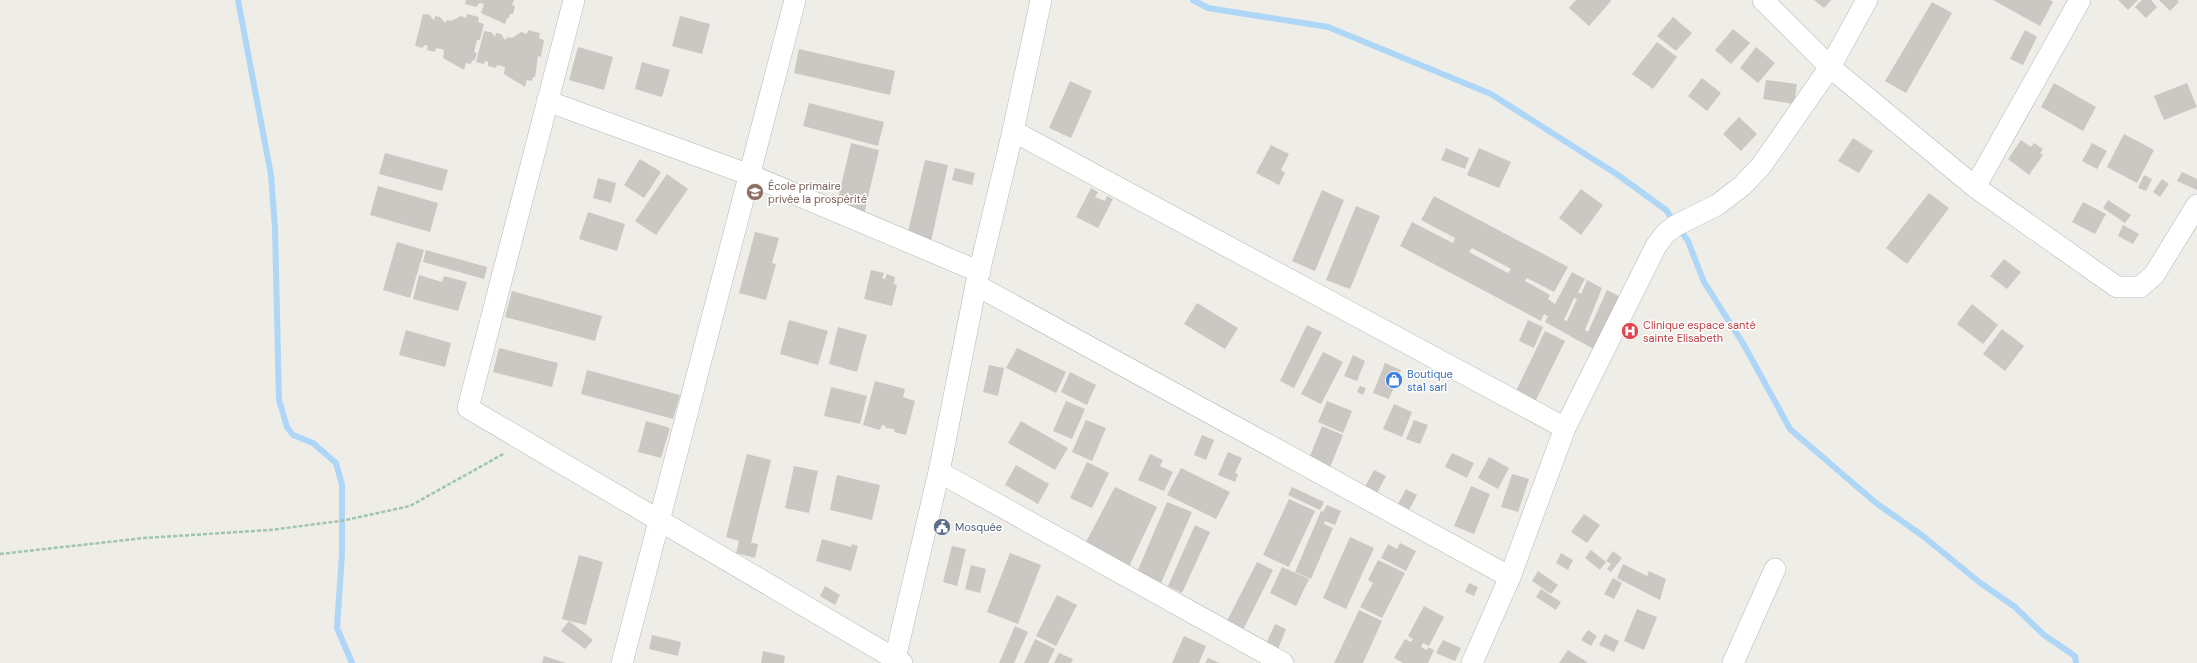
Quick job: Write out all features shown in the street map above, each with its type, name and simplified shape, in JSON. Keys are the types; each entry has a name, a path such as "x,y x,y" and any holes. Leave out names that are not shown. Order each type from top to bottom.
{"street":[{"path":"574,0 468,408 897,662 939,472 978,278 1013,131 1041,0"},
{"path":"622,663 795,0"},
{"path":"1763,0 1830,67 1974,187 2117,287 2140,287 2154,275 2197,205"},
{"path":"1472,663 1510,578 1565,428 1656,246 1665,234 1675,226 1717,205 1751,177 1761,166 1830,67 1867,0"},
{"path":"1974,187 2080,0"},
{"path":"547,101 750,175 978,278 1510,578"},
{"path":"1013,131 1565,428"},
{"path":"939,472 1283,663"},
{"path":"1733,663 1775,570"}],"path":[{"path":"0,554 144,538 270,530 341,521 410,506 526,442"}],"building":[{"path":"466,0 514,0 512,5 515,6 513,14 510,14 505,24 481,13 484,4 480,3 476,7 465,4"},
{"path":"1576,0 1611,1 1589,26 1569,8"},
{"path":"1814,0 1831,0 1824,8"},
{"path":"1993,0 2050,0 2053,2 2040,26"},
{"path":"2118,0 2138,0 2128,10"},
{"path":"2142,0 2151,0 2157,7 2146,18 2135,7"},
{"path":"2159,0 2177,0 2179,2 2170,11"},
{"path":"1932,2 1952,13 1906,93 1885,81"},
{"path":"423,14 430,15 434,21 435,16 440,17 445,23 447,20 451,21 461,16 466,18 467,14 479,17 478,22 484,24 480,40 477,40 474,52 477,53 471,64 466,63 464,70 443,58 444,50 436,48 435,52 427,50 428,46 424,45 423,48 415,46"},
{"path":"680,16 710,24 702,54 672,46"},
{"path":"1673,17 1692,33 1676,51 1657,36"},
{"path":"1733,29 1750,43 1731,64 1715,50"},
{"path":"528,30 540,33 539,38 544,40 541,57 538,56 535,77 533,77 532,81 527,80 525,87 504,74 505,67 497,65 496,68 488,66 488,62 485,61 484,64 476,62 484,31 491,32 495,37 496,33 501,34 505,40 508,37 512,38 521,32 527,34"},
{"path":"2025,30 2037,37 2023,65 2010,59"},
{"path":"1657,42 1677,57 1653,89 1632,74"},
{"path":"578,47 613,57 604,90 569,80"},
{"path":"1756,47 1775,63 1758,83 1740,68"},
{"path":"799,49 895,71 890,95 794,73"},
{"path":"642,62 670,70 662,97 635,89"},
{"path":"1702,78 1721,93 1707,111 1688,96"},
{"path":"1766,80 1797,84 1794,104 1763,99"},
{"path":"1070,81 1092,91 1071,138 1049,128"},
{"path":"2054,83 2096,107 2083,131 2041,107"},
{"path":"2187,83 2197,107 2164,120 2154,96"},
{"path":"809,103 884,122 878,146 803,126"},
{"path":"1739,117 1757,134 1741,151 1723,134"},
{"path":"2124,134 2154,150 2137,183 2107,167"},
{"path":"1853,138 1873,151 1859,173 1838,161"},
{"path":"2021,140 2031,147 2034,143 2043,149 2040,153 2043,155 2029,175 2008,159"},
{"path":"851,143 879,150 863,219 835,212"},
{"path":"2092,143 2107,151 2097,169 2082,161"},
{"path":"1271,145 1289,154 1281,170 1285,173 1279,185 1256,173"},
{"path":"1446,148 1469,158 1465,169 1441,160"},
{"path":"1479,148 1511,162 1499,188 1467,175"},
{"path":"385,153 448,170 442,191 379,174"},
{"path":"640,159 661,172 644,198 624,185"},
{"path":"925,160 948,165 930,246 906,240"},
{"path":"955,168 975,173 972,185 952,180"},
{"path":"2182,172 2197,179 2197,190 2177,181"},
{"path":"667,174 688,189 656,235 635,221"},
{"path":"2144,175 2152,179 2146,191 2138,188"},
{"path":"598,178 616,183 611,203 593,198"},
{"path":"2162,179 2169,184 2160,197 2153,192"},
{"path":"378,186 438,203 430,232 370,215"},
{"path":"1091,188 1098,192 1095,197 1105,201 1107,196 1113,199 1098,228 1076,217"},
{"path":"1581,189 1603,205 1581,235 1559,218"},
{"path":"1322,190 1344,200 1315,271 1292,261"},
{"path":"1929,193 1949,208 1907,264 1886,248"},
{"path":"1434,196 1568,267 1554,292 1527,278 1525,281 1550,295 1548,299 1555,304 1572,272 1585,279 1578,292 1581,294 1587,280 1602,288 1585,330 1588,332 1607,290 1619,296 1597,351 1545,322 1548,316 1544,314 1541,321 1400,246 1412,222 1453,243 1455,238 1421,220","holes":["1472,248 1511,269 1508,273 1469,252","1574,298 1577,299 1567,321 1564,320"]},
{"path":"2108,200 2131,215 2125,223 2103,208"},
{"path":"2083,202 2106,214 2095,234 2072,222"},
{"path":"1356,206 1380,216 1350,289 1326,280"},
{"path":"588,212 625,224 617,251 579,239"},
{"path":"2123,225 2139,234 2133,244 2118,236"},
{"path":"755,232 779,238 772,263 776,264 766,300 739,293"},
{"path":"397,242 424,250 410,298 383,290"},
{"path":"426,250 487,267 484,279 423,262"},
{"path":"2004,259 2021,272 2007,289 1990,276"},
{"path":"871,270 884,273 882,278 885,279 887,274 895,277 894,284 897,285 892,306 864,299"},
{"path":"419,275 442,282 444,276 467,282 458,311 413,299"},
{"path":"512,291 602,316 595,341 505,317"},
{"path":"1197,303 1238,328 1225,349 1184,324"},
{"path":"1972,304 1998,325 1983,344 1957,324"},
{"path":"789,320 828,331 818,365 780,354"},
{"path":"1528,320 1543,327 1534,348 1519,341"},
{"path":"1307,325 1322,332 1294,388 1280,381"},
{"path":"838,327 867,335 857,372 829,364"},
{"path":"2002,329 2024,346 2005,371 1983,354"},
{"path":"406,330 451,343 445,367 399,355"},
{"path":"1545,331 1565,341 1533,406 1513,397"},
{"path":"499,348 558,363 552,387 493,372"},
{"path":"1017,348 1066,372 1056,393 1006,368"},
{"path":"1323,352 1343,362 1321,404 1301,394"},
{"path":"1353,355 1365,361 1357,381 1344,376"},
{"path":"1385,363 1401,370 1389,399 1373,393"},
{"path":"989,365 1004,368 998,396 983,392"},
{"path":"587,370 680,395 673,419 581,394"},
{"path":"1070,372 1096,385 1087,405 1061,392"},
{"path":"875,381 905,389 903,397 915,401 906,435 894,432 894,429 885,428 886,426 882,425 880,430 863,425"},
{"path":"1360,386 1366,388 1363,395 1357,392"},
{"path":"831,387 867,396 860,424 824,416"},
{"path":"1066,401 1085,409 1072,439 1053,431"},
{"path":"1327,401 1352,411 1343,433 1318,422"},
{"path":"1394,404 1412,412 1402,437 1383,429"},
{"path":"1086,420 1106,428 1092,461 1072,452"},
{"path":"1414,420 1428,425 1420,444 1406,439"},
{"path":"646,421 670,428 661,458 638,452"},
{"path":"1021,421 1068,448 1055,470 1008,443"},
{"path":"1322,426 1343,435 1329,470 1308,461"},
{"path":"1202,435 1214,440 1206,460 1194,455"},
{"path":"1228,452 1242,458 1235,473 1238,474 1235,482 1218,475"},
{"path":"1452,453 1474,463 1467,478 1445,467"},
{"path":"747,454 771,460 751,543 758,544 755,558 736,553 739,541 726,537"},
{"path":"1150,454 1163,460 1160,466 1173,472 1164,491 1138,480"},
{"path":"1489,457 1509,468 1498,489 1478,478"},
{"path":"1087,462 1109,473 1092,508 1070,498"},
{"path":"1016,465 1049,484 1038,504 1005,485"},
{"path":"794,466 818,471 809,513 785,508"},
{"path":"1181,468 1230,492 1216,519 1167,495"},
{"path":"1374,470 1386,476 1377,493 1365,487"},
{"path":"1512,474 1529,479 1518,512 1501,507"},
{"path":"837,475 880,485 872,520 830,510"},
{"path":"1471,486 1490,494 1474,534 1454,526"},
{"path":"1115,487 1157,507 1126,573 1086,542"},
{"path":"1292,487 1324,502 1320,510 1288,495"},
{"path":"1406,489 1417,495 1408,512 1397,506"},
{"path":"1289,499 1315,511 1289,567 1263,555"},
{"path":"1167,502 1192,512 1161,583 1137,572"},
{"path":"1327,505 1341,511 1335,525 1325,521 1324,524 1333,528 1311,579 1295,572 1321,511 1323,512"},
{"path":"1584,514 1600,525 1587,543 1571,532"},
{"path":"1195,525 1210,532 1182,593 1168,586"},
{"path":"1350,537 1374,548 1346,609 1323,598"},
{"path":"822,539 851,547 852,544 858,546 851,571 816,561"},
{"path":"1400,543 1416,551 1406,571 1381,558 1388,544 1397,549"},
{"path":"952,546 966,549 957,586 943,582"},
{"path":"1591,550 1606,562 1600,570 1585,558"},
{"path":"1613,551 1622,558 1611,572 1607,569 1611,564 1606,561"},
{"path":"1010,553 1041,565 1018,624 987,612"},
{"path":"1561,553 1573,560 1568,570 1556,563"},
{"path":"579,555 603,562 586,625 562,619"},
{"path":"1378,560 1405,573 1382,618 1360,607 1373,583 1368,580"},
{"path":"1257,562 1273,570 1242,632 1226,623"},
{"path":"1623,564 1647,576 1649,571 1666,579 1660,600 1617,578"},
{"path":"971,565 986,569 980,593 965,589"},
{"path":"1282,567 1309,579 1296,606 1270,593"},
{"path":"1538,571 1558,585 1551,594 1532,581"},
{"path":"1613,578 1622,583 1614,599 1604,594"},
{"path":"1469,583 1478,587 1474,596 1465,592"},
{"path":"825,586 840,595 835,605 820,596"},
{"path":"1541,589 1561,602 1556,610 1536,597"},
{"path":"1057,595 1077,605 1056,646 1036,636"},
{"path":"1424,606 1444,617 1429,646 1423,643 1421,647 1427,650 1428,647 1434,650 1428,663 1403,663 1394,658 1405,639 1411,642 1413,639 1408,636"},
{"path":"1637,609 1657,617 1644,650 1624,641"},
{"path":"1359,610 1382,621 1363,663 1334,663"},
{"path":"569,621 593,640 585,649 561,631"},
{"path":"1275,624 1286,629 1278,649 1266,644"},
{"path":"1015,626 1028,632 1014,663 999,663"},
{"path":"1588,630 1597,636 1591,646 1581,640"},
{"path":"1605,634 1619,641 1614,652 1599,645"},
{"path":"652,635 681,642 678,656 649,649"},
{"path":"1184,636 1206,646 1199,663 1172,663"},
{"path":"1035,639 1055,649 1048,663 1024,663"},
{"path":"1443,640 1461,648 1455,661 1436,653"},
{"path":"1568,650 1587,662 1587,663 1559,663"},
{"path":"763,651 785,656 784,663 761,663"},
{"path":"1059,653 1073,659 1071,663 1054,663"},
{"path":"544,656 566,663 542,663"},
{"path":"1208,658 1220,663 1205,663"}],"waterway":[{"path":"238,0 271,175 275,228 279,400 287,427 293,435 313,443 336,463 342,485 342,554 337,628 352,663"},
{"path":"1193,0 1208,8 1328,27 1491,94 1618,175 1666,210 1688,241 1704,282 1744,345 1790,429 1876,503 1923,536 1979,582 2015,607 2044,635 2075,656 2076,663"}],"place":[{"name":"École primaire privée la prospérité","path":"755,192"},
{"name":"Clinique espace santé sainte Elisabeth","path":"1630,331"},
{"name":"Boutique sta1 sarl","path":"1394,380"},
{"name":"Mosquée","path":"942,527"}]}
